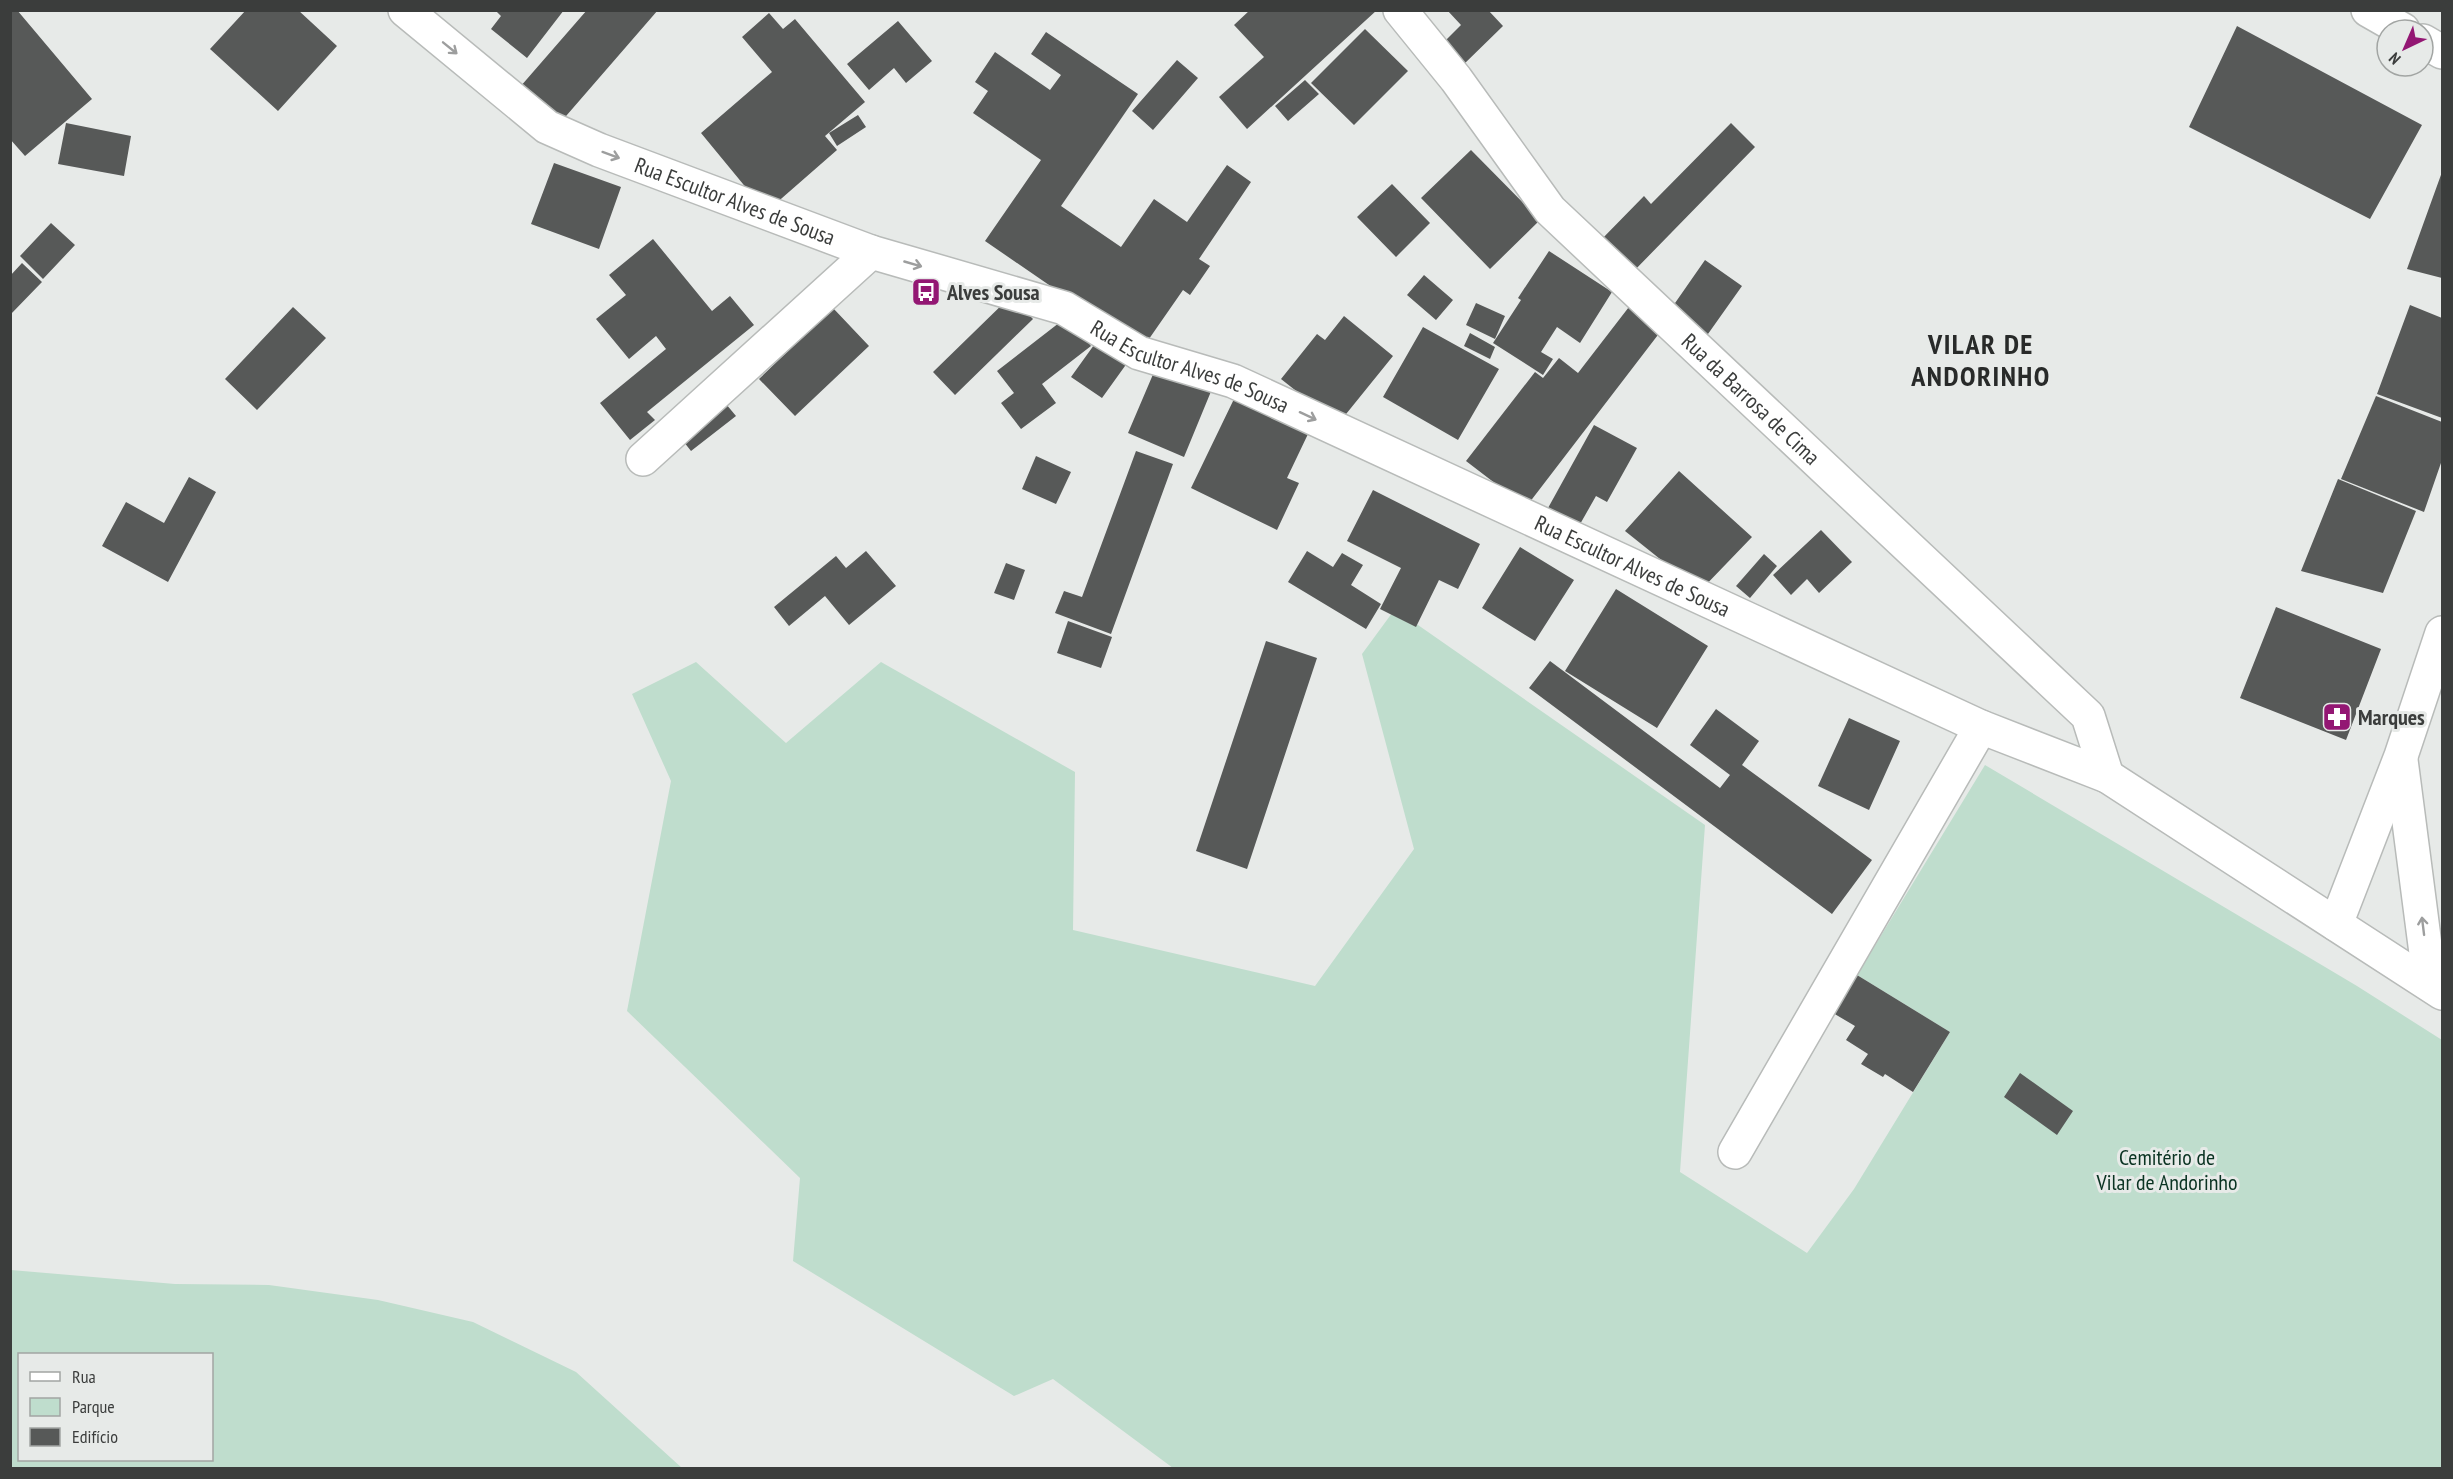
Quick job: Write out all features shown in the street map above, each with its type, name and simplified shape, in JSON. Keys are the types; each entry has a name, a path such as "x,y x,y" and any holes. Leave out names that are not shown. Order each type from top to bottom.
{"street":[{"name":"Rua Escultor Alves de Sousa","path":"405,10 547,128 599,150 871,252 1064,308 1139,353 1233,381 1981,728 2107,776 2336,924"},
{"name":"Rua da Barrosa de Cima","path":"1400,10 1456,79 1550,210 2088,716 2107,776"},
{"path":"2368,10 2382,18"},
{"path":"643,459 871,252"},
{"path":"2436,989 2336,924 2400,756 2442,633"},
{"path":"1735,1152 1981,728"},
{"path":"2400,756 2436,989"}],"green space":[{"name":"Cemitério de Vilar de Andorinho","path":"1395,609 1705,825 1680,1172 1807,1253 1854,1189 1950,1032 1857,975 1985,765 2357,986 2442,1040 2442,1468 1173,1468 1053,1379 1014,1396 793,1261 800,1178 627,1011 671,781 632,694 696,662 786,743 881,662 1075,772 1073,930 1315,986 1414,849 1362,654"},
{"path":"11,1270 175,1284 269,1285 378,1300 473,1322 576,1372 682,1468 11,1468"}],"building":[{"path":"10,10 17,10 92,99 25,156 10,139"},
{"path":"246,10 298,10 337,46 278,111 210,49"},
{"path":"495,10 564,10 527,58 491,29 501,16"},
{"path":"587,10 658,10 560,123 520,87"},
{"path":"1250,10 1377,10 1247,129 1219,97 1264,57 1234,25"},
{"path":"1447,10 1488,10 1503,26 1461,67 1440,46 1461,25"},
{"path":"769,13 783,29 795,19 865,102 825,136 837,150 766,212 701,133 772,72 742,37"},
{"path":"898,21 932,61 906,83 894,68 869,90 847,64"},
{"path":"2237,26 2422,125 2370,219 2189,127"},
{"path":"1365,29 1408,71 1354,125 1311,83"},
{"path":"1046,32 1138,94 1061,206 1121,247 1154,199 1187,222 1227,165 1251,182 1199,259 1210,266 1190,295 1183,290 1142,349 985,241 1041,160 973,113 988,91 975,82 995,52 1050,90 1061,75 1031,54"},
{"path":"1177,60 1198,78 1153,130 1132,111"},
{"path":"1305,80 1319,94 1288,121 1275,106"},
{"path":"858,115 866,127 837,146 829,133"},
{"path":"66,123 131,136 124,176 58,164"},
{"path":"1731,123 1755,147 1630,275 1598,243 1644,196 1651,204"},
{"path":"1471,150 1540,220 1490,269 1421,198"},
{"path":"554,163 621,187 599,249 531,224"},
{"path":"2442,172 2442,278 2407,269"},
{"path":"1392,184 1430,223 1396,257 1357,217"},
{"path":"51,223 75,245 43,279 20,256"},
{"path":"653,239 712,311 730,296 754,325 647,412 655,420 630,440 600,403 666,349 656,336 629,359 596,319 626,295 609,275"},
{"path":"1549,251 1612,292 1580,343 1557,327 1541,352 1553,359 1543,375 1493,343 1521,300 1518,298"},
{"path":"1705,260 1742,286 1703,341 1666,316"},
{"path":"22,263 42,282 10,315 10,276"},
{"path":"1424,275 1453,300 1436,320 1407,295"},
{"path":"1011,296 1033,319 955,395 933,372"},
{"path":"1476,303 1505,316 1495,339 1466,325"},
{"path":"1632,303 1664,327 1526,507 1466,461 1535,372 1543,378 1559,358 1578,373"},
{"path":"2410,305 2442,318 2442,418 2377,394"},
{"path":"293,307 326,338 257,410 225,379"},
{"path":"833,308 869,346 795,416 759,379"},
{"path":"1068,316 1091,346 1042,384 1056,403 1021,429 1001,403 1014,393 997,371"},
{"path":"1344,316 1393,356 1338,424 1281,379 1317,334 1325,340"},
{"path":"1423,327 1499,369 1458,440 1383,397"},
{"path":"1470,333 1495,347 1490,359 1464,346"},
{"path":"1099,338 1130,359 1102,398 1071,377"},
{"path":"1157,365 1212,389 1184,457 1128,433"},
{"path":"2376,396 2442,422 2442,460 2424,512 2341,479"},
{"path":"721,398 736,416 691,451 676,432"},
{"path":"1234,399 1308,434 1287,478 1299,483 1277,530 1191,488"},
{"path":"1594,425 1637,448 1607,502 1596,496 1579,526 1548,508"},
{"path":"1136,451 1173,464 1111,634 1055,613 1064,591 1082,597"},
{"path":"1036,456 1071,472 1056,504 1022,489"},
{"path":"1679,471 1752,537 1700,591 1625,531"},
{"path":"189,477 216,492 168,582 102,546 126,502 164,523"},
{"path":"2338,479 2416,511 2383,593 2301,571"},
{"path":"1373,490 1480,544 1458,589 1439,580 1416,627 1380,609 1401,568 1347,541"},
{"path":"1821,530 1852,562 1819,593 1807,579 1791,595 1773,575"},
{"path":"1520,547 1574,580 1535,641 1482,608"},
{"path":"866,551 896,586 849,625 825,596 789,626 774,607 836,556 846,568"},
{"path":"1307,551 1333,567 1342,553 1363,565 1351,585 1381,604 1366,629 1288,582"},
{"path":"1764,554 1777,566 1750,598 1736,586"},
{"path":"1006,563 1025,570 1014,600 994,593"},
{"path":"1616,589 1708,646 1657,728 1565,671"},
{"path":"2276,607 2381,649 2346,740 2240,698"},
{"path":"1068,621 1112,637 1101,668 1057,653"},
{"path":"1266,641 1317,658 1247,869 1196,851"},
{"path":"1550,661 1720,788 1730,775 1690,745 1716,709 1759,741 1742,765 1872,860 1832,914 1529,688"},
{"path":"1849,718 1900,741 1869,810 1818,786"},
{"path":"1857,975 1950,1032 1913,1092 1885,1074 1883,1077 1861,1064 1868,1054 1846,1040 1855,1026 1833,1013"},
{"path":"2020,1073 2073,1111 2057,1135 2004,1097"}],"place":[{"name":"Alves Sousa","path":"926,292"},
{"name":"Marques","path":"2337,717"}],"district":[{"name":"VILAR DE ANDORINHO","path":"1981,359"}]}
